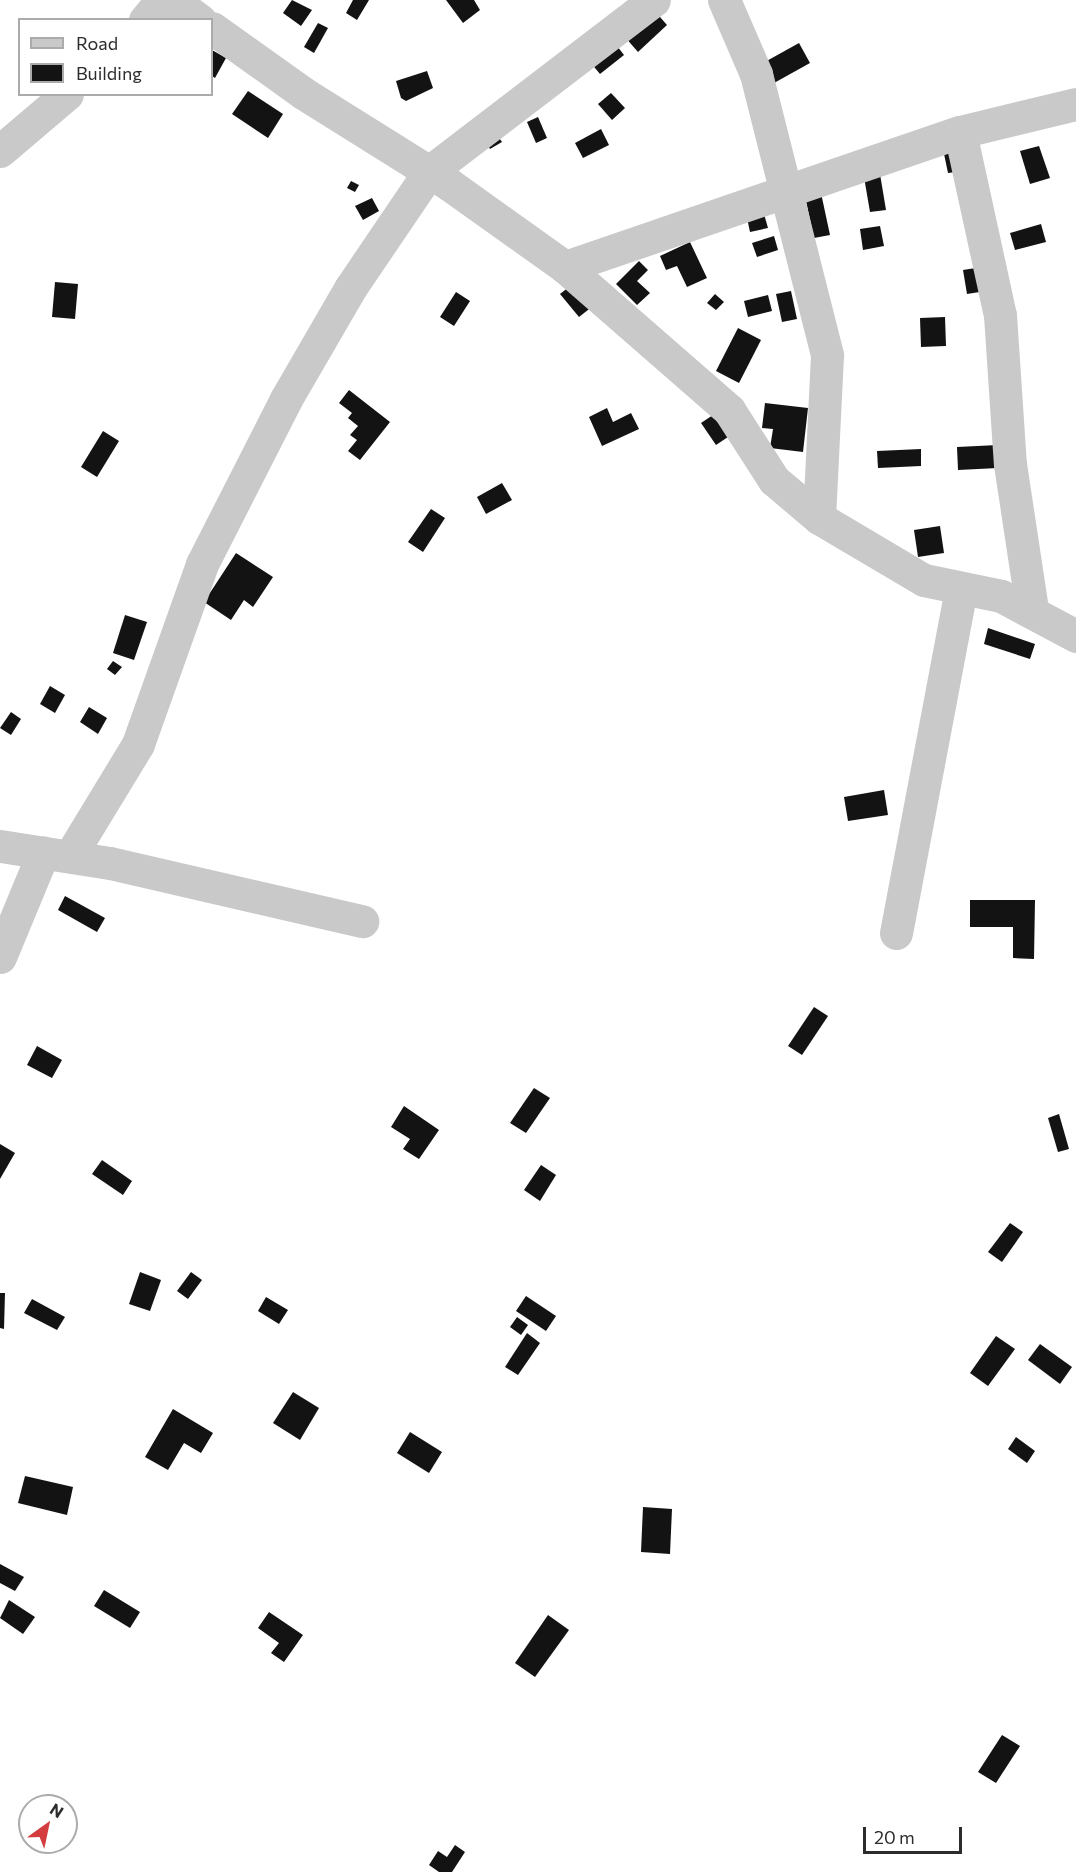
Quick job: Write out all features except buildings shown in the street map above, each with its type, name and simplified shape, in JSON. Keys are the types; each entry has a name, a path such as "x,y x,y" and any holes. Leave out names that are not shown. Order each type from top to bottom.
{"street":[{"path":"147,18 162,0"},
{"path":"172,0 197,18"},
{"path":"0,957 56,855 138,744 202,564 286,399 351,287 429,172 654,0"},
{"path":"724,0 756,74 827,355 819,518"},
{"path":"213,29 303,93 429,172 565,267 729,410 774,480 819,518 924,580 1001,596 1032,610 1076,636"},
{"path":"0,151 65,96"},
{"path":"565,267 960,132 1076,104"},
{"path":"960,132 1000,315 1010,464 1032,610"},
{"path":"896,933 961,588"},
{"path":"0,846 56,855 362,921"}]}
